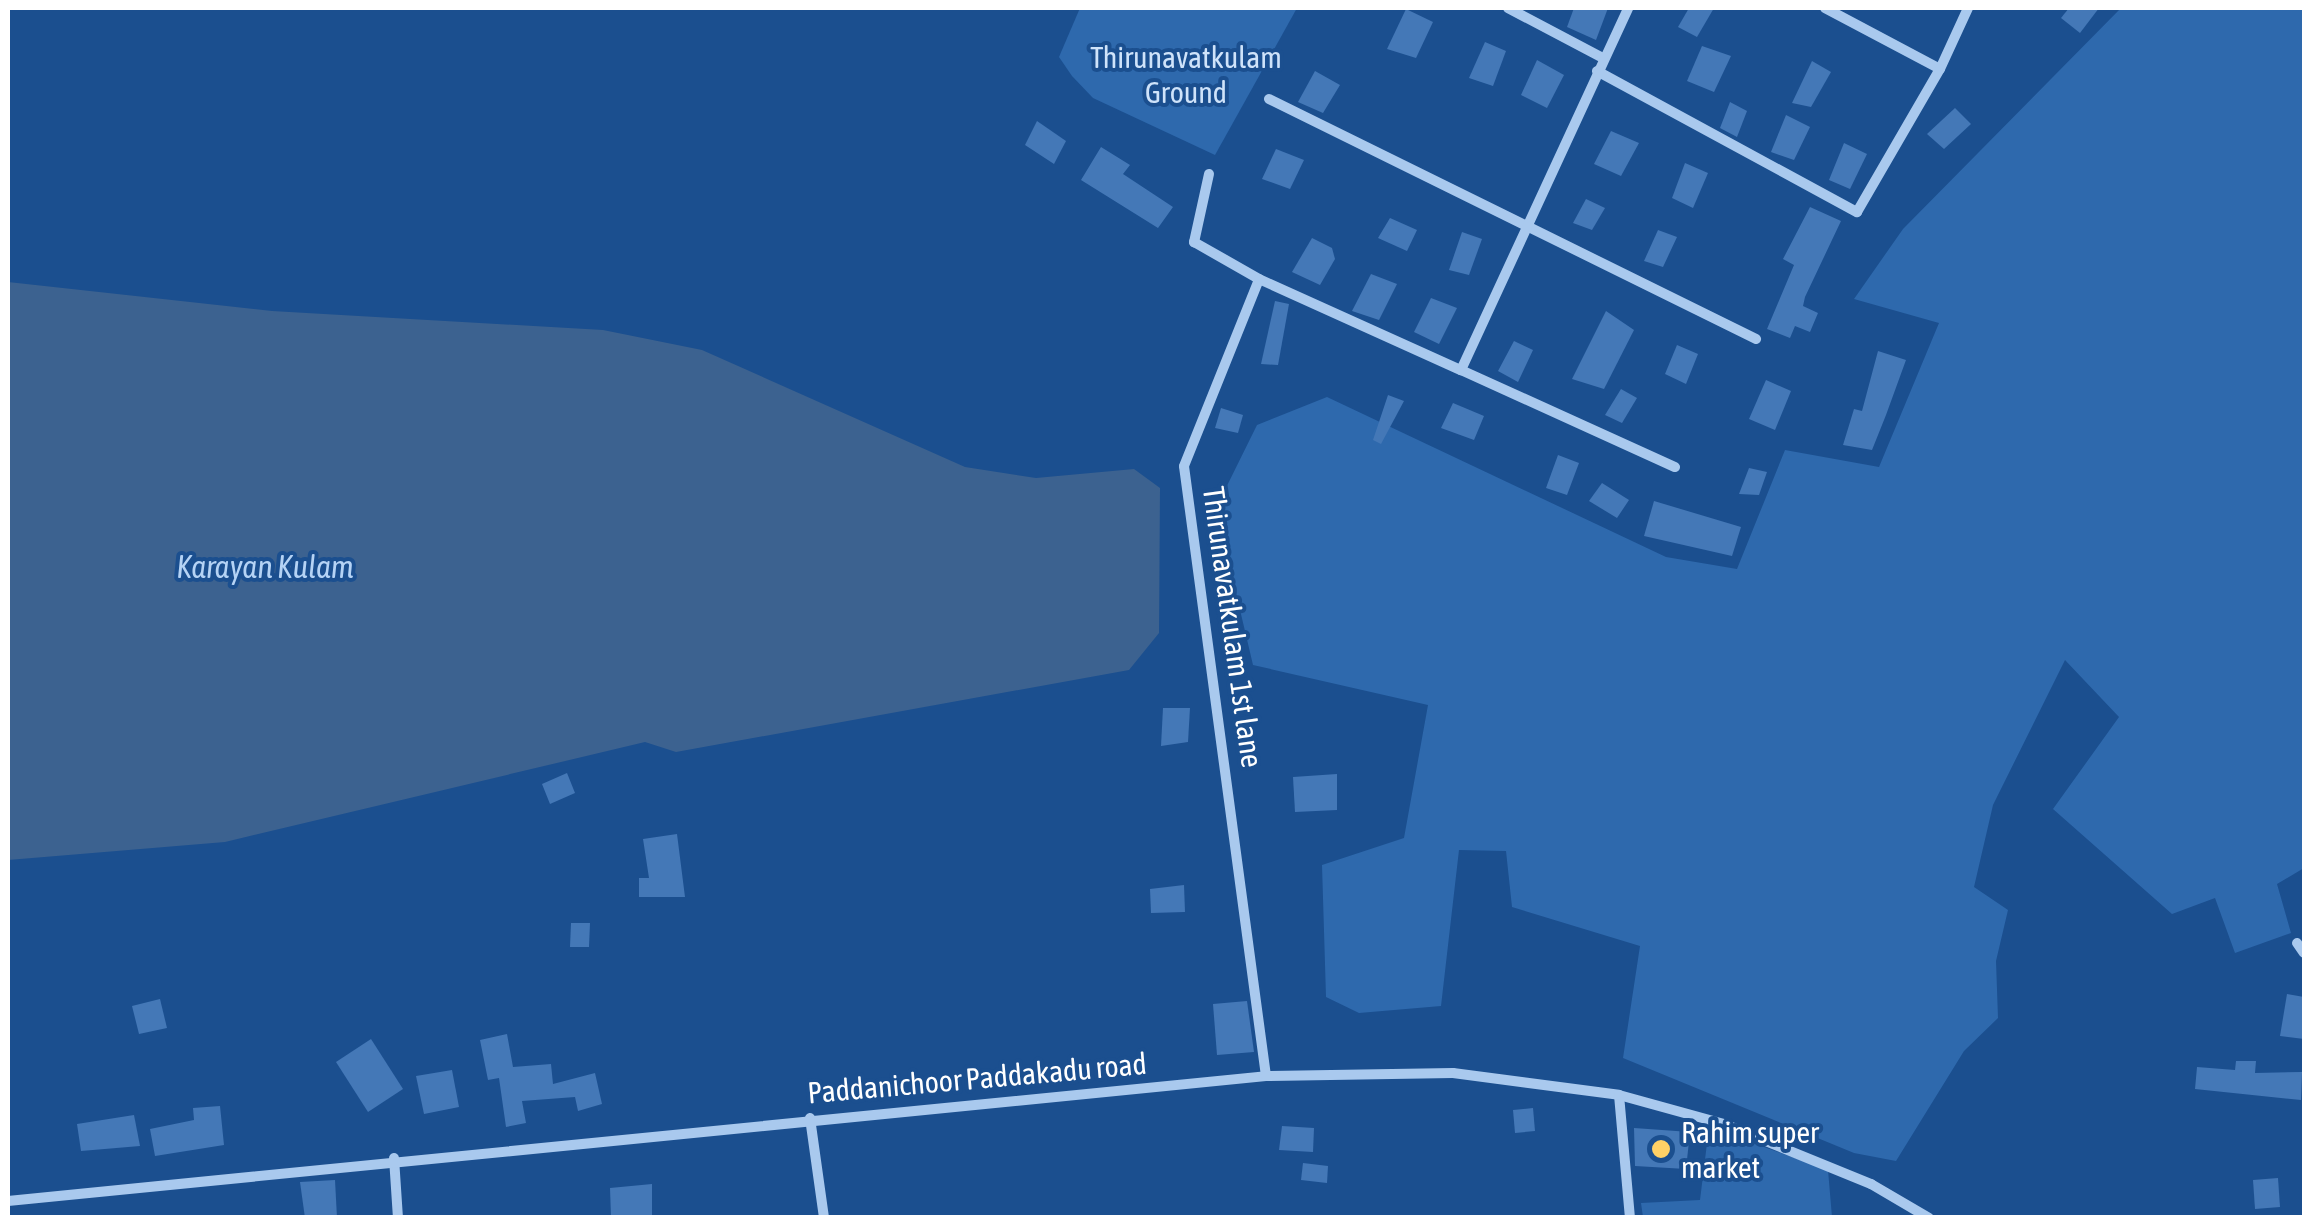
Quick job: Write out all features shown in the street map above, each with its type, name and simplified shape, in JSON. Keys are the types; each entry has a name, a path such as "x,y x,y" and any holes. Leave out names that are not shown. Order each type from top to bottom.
{"street":[{"path":"1508,8 1603,58"},
{"path":"1461,370 1628,8"},
{"path":"1825,8 1940,69"},
{"path":"1597,71 1858,212 1940,69 1968,8"},
{"path":"1269,100 1529,221 1756,339"},
{"path":"1209,174 1194,242 1259,278 1675,467"},
{"name":"Thirunavatkulam 1st lane","path":"1259,278 1184,466 1266,1076"},
{"name":"Paddanichoor Paddakadu road","path":"8,1201 394,1158 1266,1076 1453,1073 1619,1095 1724,1124 1871,1184 1929,1218"},
{"path":"1619,1095 1630,1218"},
{"path":"810,1118 824,1218"},
{"path":"394,1158 398,1218"}],"green space":[{"name":"Thirunavatkulam Ground","path":"1080,8 1297,8 1215,155 1093,98 1072,76 1059,57"},
{"path":"2121,8 2304,8 2304,868 2277,884 2291,933 2235,953 2215,898 2172,914 2053,809 2119,717 2065,660 1993,805 1974,887 2008,910 1996,961 1998,1018 1964,1051 1896,1161 1854,1153 1623,1058 1640,946 1512,907 1506,851 1459,850 1441,1006 1359,1013 1326,997 1322,865 1404,838 1428,705 1253,665 1216,508 1257,425 1327,397 1666,557 1737,569 1785,450 1879,467 1939,323 1854,299 1903,229"},
{"path":"1709,1127 1828,1170 1832,1217 1643,1217 1641,1203 1700,1200"}],"water":[{"name":"Karayan Kulam","path":"8,282 272,311 603,330 702,350 965,467 1036,478 1134,469 1160,488 1159,633 1129,670 676,752 645,742 225,842 8,860"}],"building":[{"path":"1574,8 1608,8 1596,40 1567,27"},
{"path":"1689,8 1714,8 1697,37 1678,27"},
{"path":"2069,8 2099,8 2080,33 2061,18"},
{"path":"1406,9 1433,22 1416,58 1387,49"},
{"path":"1485,42 1506,51 1493,86 1469,78"},
{"path":"1702,46 1731,56 1714,92 1687,81"},
{"path":"1537,60 1564,75 1547,108 1521,95"},
{"path":"1812,61 1831,72 1811,107 1792,103"},
{"path":"1315,71 1340,85 1323,113 1298,102"},
{"path":"1730,102 1747,111 1737,137 1720,128"},
{"path":"1955,108 1971,124 1944,149 1927,134"},
{"path":"1786,115 1810,127 1794,160 1771,152"},
{"path":"1037,121 1066,141 1054,164 1025,145"},
{"path":"1611,131 1639,143 1621,176 1594,164"},
{"path":"1844,143 1867,154 1850,189 1829,180"},
{"path":"1101,147 1130,165 1123,174 1173,207 1158,228 1081,180"},
{"path":"1276,149 1304,160 1290,189 1262,179"},
{"path":"1685,163 1708,173 1693,208 1672,198"},
{"path":"1586,199 1605,208 1592,230 1573,223"},
{"path":"1810,207 1841,221 1805,297 1803,306 1818,313 1810,332 1795,326 1790,338 1767,329 1794,265 1783,259"},
{"path":"1390,218 1417,230 1407,251 1378,238"},
{"path":"1658,230 1677,237 1663,267 1644,261"},
{"path":"1462,232 1482,239 1469,275 1449,270"},
{"path":"1312,238 1332,248 1335,259 1320,285 1292,272"},
{"path":"1371,274 1397,284 1379,320 1352,311"},
{"path":"1431,298 1457,308 1439,344 1414,332"},
{"path":"1275,301 1289,304 1278,365 1261,364"},
{"path":"1606,311 1634,330 1604,389 1572,379"},
{"path":"1514,341 1533,350 1518,382 1498,371"},
{"path":"1677,345 1698,354 1686,384 1665,374"},
{"path":"1878,351 1906,360 1886,415 1872,450 1843,445 1854,409 1862,411"},
{"path":"1766,380 1791,391 1775,430 1749,419"},
{"path":"1621,389 1637,398 1622,423 1605,415"},
{"path":"1388,395 1404,401 1381,444 1373,440"},
{"path":"1453,403 1484,416 1474,440 1441,428"},
{"path":"1221,408 1243,415 1238,433 1215,428"},
{"path":"1558,455 1579,463 1567,495 1546,488"},
{"path":"1749,468 1767,472 1759,495 1739,494"},
{"path":"1602,483 1629,500 1617,518 1589,501"},
{"path":"1654,501 1741,527 1732,556 1644,536"},
{"path":"1163,708 1190,708 1188,742 1161,746"},
{"path":"567,773 575,793 550,804 542,784"},
{"path":"1337,774 1337,810 1295,812 1293,777"},
{"path":"677,834 685,897 639,897 639,878 649,878 643,839"},
{"path":"1184,885 1185,912 1151,913 1150,889"},
{"path":"571,923 590,923 589,947 570,947"},
{"path":"2287,994 2304,997 2304,1039 2280,1036"},
{"path":"160,999 167,1028 139,1034 132,1006"},
{"path":"1247,1001 1254,1052 1217,1055 1213,1004"},
{"path":"507,1034 513,1067 551,1064 553,1084 595,1073 602,1104 578,1111 575,1097 522,1101 526,1123 506,1127 499,1078 488,1080 480,1040"},
{"path":"371,1039 403,1089 368,1112 336,1062"},
{"path":"2236,1061 2256,1061 2255,1073 2302,1072 2301,1100 2195,1089 2197,1067 2235,1070"},
{"path":"452,1070 459,1107 424,1114 416,1076"},
{"path":"220,1106 224,1145 155,1156 150,1129 194,1120 193,1108"},
{"path":"1533,1108 1535,1131 1515,1133 1513,1110"},
{"path":"134,1115 140,1146 81,1151 77,1124"},
{"path":"1282,1126 1314,1128 1313,1152 1279,1150"},
{"name":"Rahim super market","path":"1634,1128 1690,1132 1686,1169 1635,1166"},
{"path":"1303,1163 1328,1166 1327,1183 1301,1180"},
{"path":"2278,1178 2280,1207 2255,1209 2253,1180"},
{"path":"335,1180 337,1218 305,1218 300,1182"},
{"path":"652,1184 652,1215 611,1217 610,1188"}],"place":[{"name":"Rahim super market","path":"1661,1149"}]}
